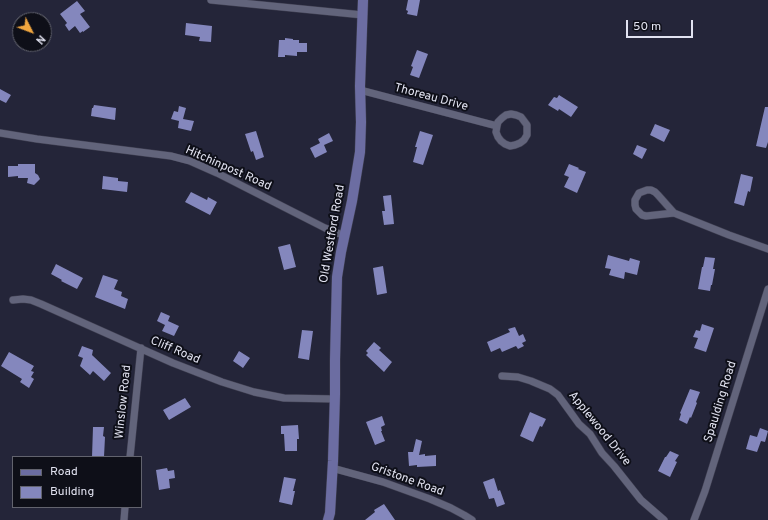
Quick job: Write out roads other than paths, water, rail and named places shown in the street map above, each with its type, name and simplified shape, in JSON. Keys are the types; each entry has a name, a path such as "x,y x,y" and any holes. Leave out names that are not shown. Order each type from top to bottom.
{"main road":[{"name":"Old Westford Road","path":"328,520 330,513 335,399 337,283 341,252 352,201 360,152 360,90 363,0"}],"street":[{"path":"210,0 363,15"},
{"name":"Thoreau Drive","path":"360,90 496,126"},
{"path":"506,115 516,115 521,117 527,125 527,135 520,143 510,146 501,141 498,137 496,126 498,122 506,115"},
{"name":"Hitchinpost Road","path":"0,133 171,156 190,161 225,176 325,228 344,236"},
{"path":"674,213 646,216 642,215 635,205 636,196 643,191 651,190 655,192 674,213 729,235 768,248"},
{"name":"Spaulding Road","path":"694,520 706,491 766,304 768,289"},
{"name":"Cliff Road","path":"13,300 31,300 173,363 222,382 254,392 284,398 335,399"},
{"name":"Winslow Road","path":"130,456 141,348"},
{"name":"Applewood Drive","path":"502,376 518,377 531,381 550,389 558,395 579,424 590,434 602,452 641,500 664,520"},
{"name":"Gristone Road","path":"332,468 383,482 430,499 464,514 472,520"},
{"path":"124,520 125,508"}]}
